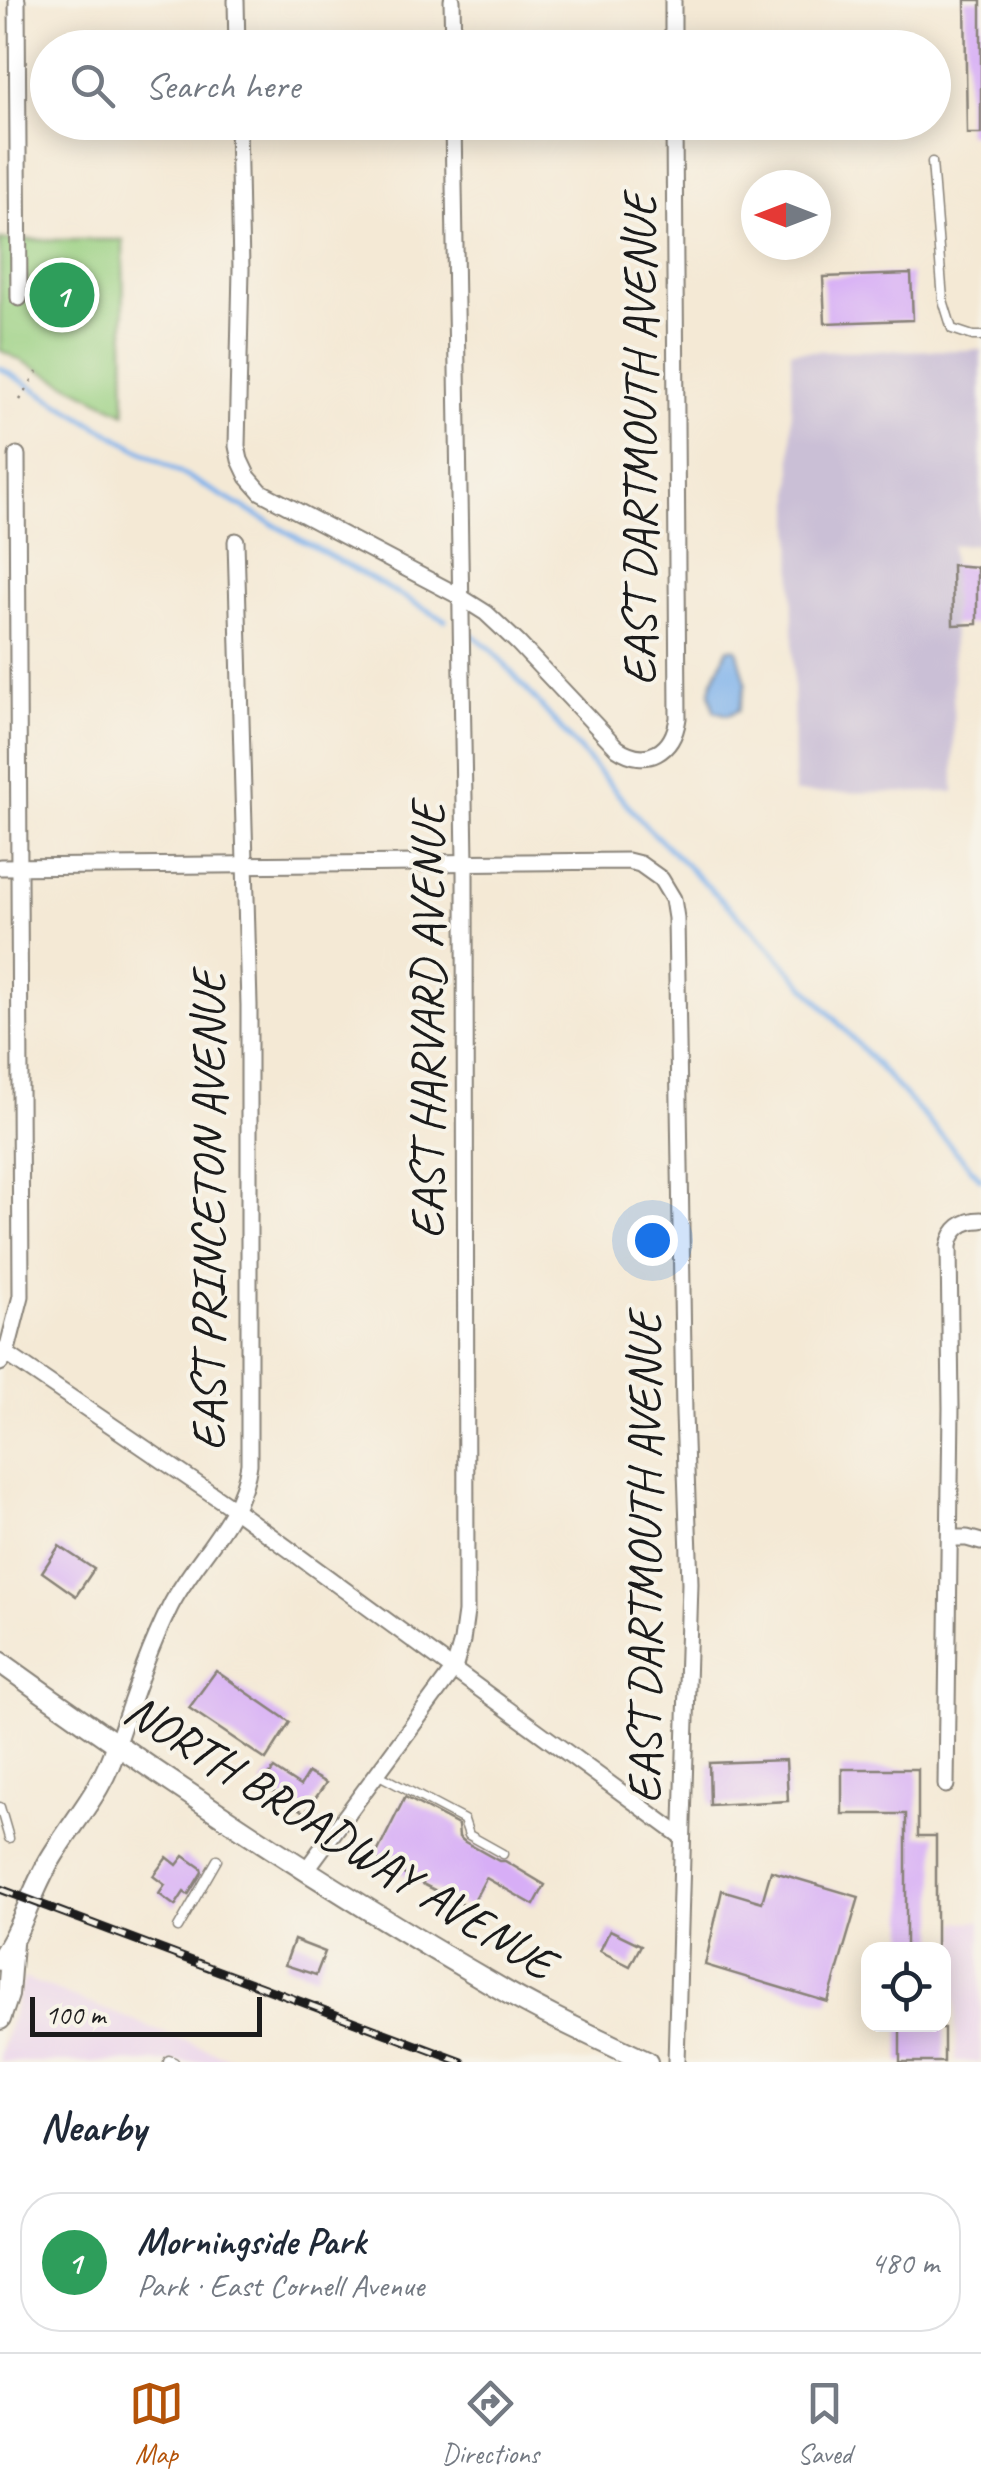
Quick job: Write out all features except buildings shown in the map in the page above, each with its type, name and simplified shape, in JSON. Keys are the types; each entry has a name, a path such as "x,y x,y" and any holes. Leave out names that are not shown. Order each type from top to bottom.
{"main road":[{"name":"NORTH BROADWAY AVENUE","path":"0,1662 116,1746 306,1870 492,1984 647,2062"},
{"name":"EAST PRINCETON AVENUE","path":"0,2019 8,1995 6,1951 53,1855 106,1775 116,1746"}],"street":[{"path":"16,0 18,298"},
{"path":"236,0 237,30"},
{"path":"452,0 452,30"},
{"path":"673,0 673,30"},
{"path":"238,140 241,268 236,425 240,460 248,477 261,492 459,596"},
{"name":"EAST HARVARD AVENUE","path":"306,1870 454,1669 466,1612 464,862 453,140"},
{"name":"EAST DARTMOUTH AVENUE","path":"459,596 486,613 518,643 617,748 637,758 652,756 661,752 674,736 678,718 674,140"},
{"path":"17,455 20,1296 2,1356 234,1509 682,1836"},
{"name":"EAST PRINCETON AVENUE","path":"116,1746 171,1606 234,1509 247,1476 250,1418 246,864 236,540"},
{"name":"EAST DARTMOUTH AVENUE","path":"464,862 628,861 640,864 661,879 674,900 690,1583 676,2062"},
{"path":"0,867 464,862"},
{"path":"946,1785 949,1246 954,1230 971,1220 981,1220"},
{"path":"950,1538 981,1542"}],"lane":[{"path":"932,162 944,300 952,329 981,336"},
{"path":"376,1774 464,1820 469,1835 502,1854"},
{"path":"0,1807 9,1838"},
{"path":"178,1928 217,1860"}],"path":[{"path":"20,400 38,372"}],"shaded area":[{"path":"981,350 981,544 952,545 954,792 794,793 791,351"},
{"path":"981,1921 981,2062 956,2062 956,1922"},
{"path":"24,1978 240,2062 0,2062"}],"green space":[{"path":"0,240 123,240 125,413 0,350"}],"water":[{"path":"728,648 737,649 746,683 739,710 728,715 714,711 710,692"}],"waterway":[{"path":"0,368 445,620"},
{"path":"471,634 491,649 647,827 759,936 981,1179"}],"railway":[{"path":"0,1889 462,2062"}],"place":[{"name":"Morningside Park","path":"62,295"}]}
